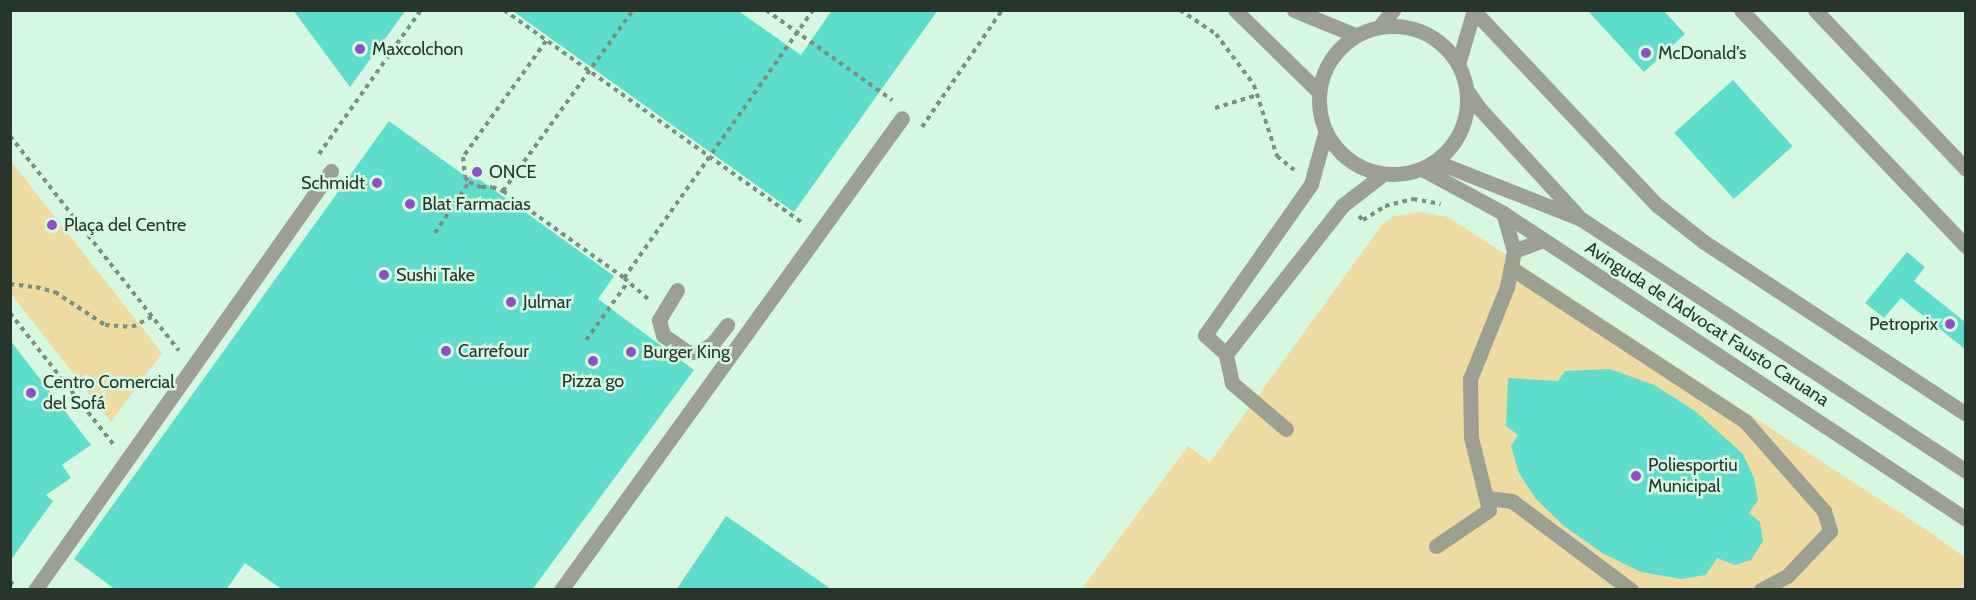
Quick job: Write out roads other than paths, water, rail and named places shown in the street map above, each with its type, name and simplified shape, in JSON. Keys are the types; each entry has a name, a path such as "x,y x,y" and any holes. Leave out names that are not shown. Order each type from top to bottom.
{"street":[{"path":"1235,10 1318,91"},
{"path":"1294,10 1354,35"},
{"path":"1380,26 1392,10"},
{"path":"1741,10 1965,246"},
{"path":"1815,10 1965,169"},
{"path":"1458,64 1474,11 1657,205 1704,242 1965,414"},
{"path":"1226,354 1343,206 1382,176 1422,169 1437,162 1462,131 1468,92 1458,64 1443,45 1413,28 1380,26 1354,35 1329,58 1318,91 1325,134 1311,184 1205,335 1226,354 1232,382 1286,429"},
{"name":"Avinguda de l'Advocat Fausto Caruana","path":"1468,92 1480,109 1581,219"},
{"path":"561,590 906,113"},
{"path":"1325,134 1348,162 1382,176"},
{"name":"Avinguda de l'Advocat Fausto Caruana","path":"1437,162 1581,219 1965,471"},
{"name":"Avinguda de l'Advocat Fausto Caruana","path":"1422,169 1503,213 1965,519"},
{"path":"35,590 331,171"},
{"path":"1436,546 1489,510 1471,437 1470,379 1507,287 1514,251 1503,213"},
{"path":"1514,251 1543,240"},
{"path":"1510,268 1744,421 1824,511 1830,531 1787,576 1761,590"},
{"path":"676,290 662,311 659,320 663,335 687,352 700,352 709,346 727,325"},
{"path":"1487,498 1512,501 1631,590"}],"place":[{"name":"Maxcolchon","path":"360,49"},
{"name":"McDonald's","path":"1646,53"},
{"name":"ONCE","path":"477,172"},
{"name":"Schmidt","path":"377,183"},
{"name":"Blat Farmacias","path":"410,204"},
{"name":"Plaça del Centre","path":"52,225"},
{"name":"Sushi Take","path":"384,275"},
{"name":"Julmar","path":"511,302"},
{"name":"Petroprix","path":"1950,324"},
{"name":"Carrefour","path":"446,351"},
{"name":"Burger King","path":"631,352"},
{"name":"Pizza go","path":"593,361"},
{"name":"Centro Comercial del Sofá","path":"31,393"},
{"name":"Poliesportiu Municipal","path":"1636,476"}]}
